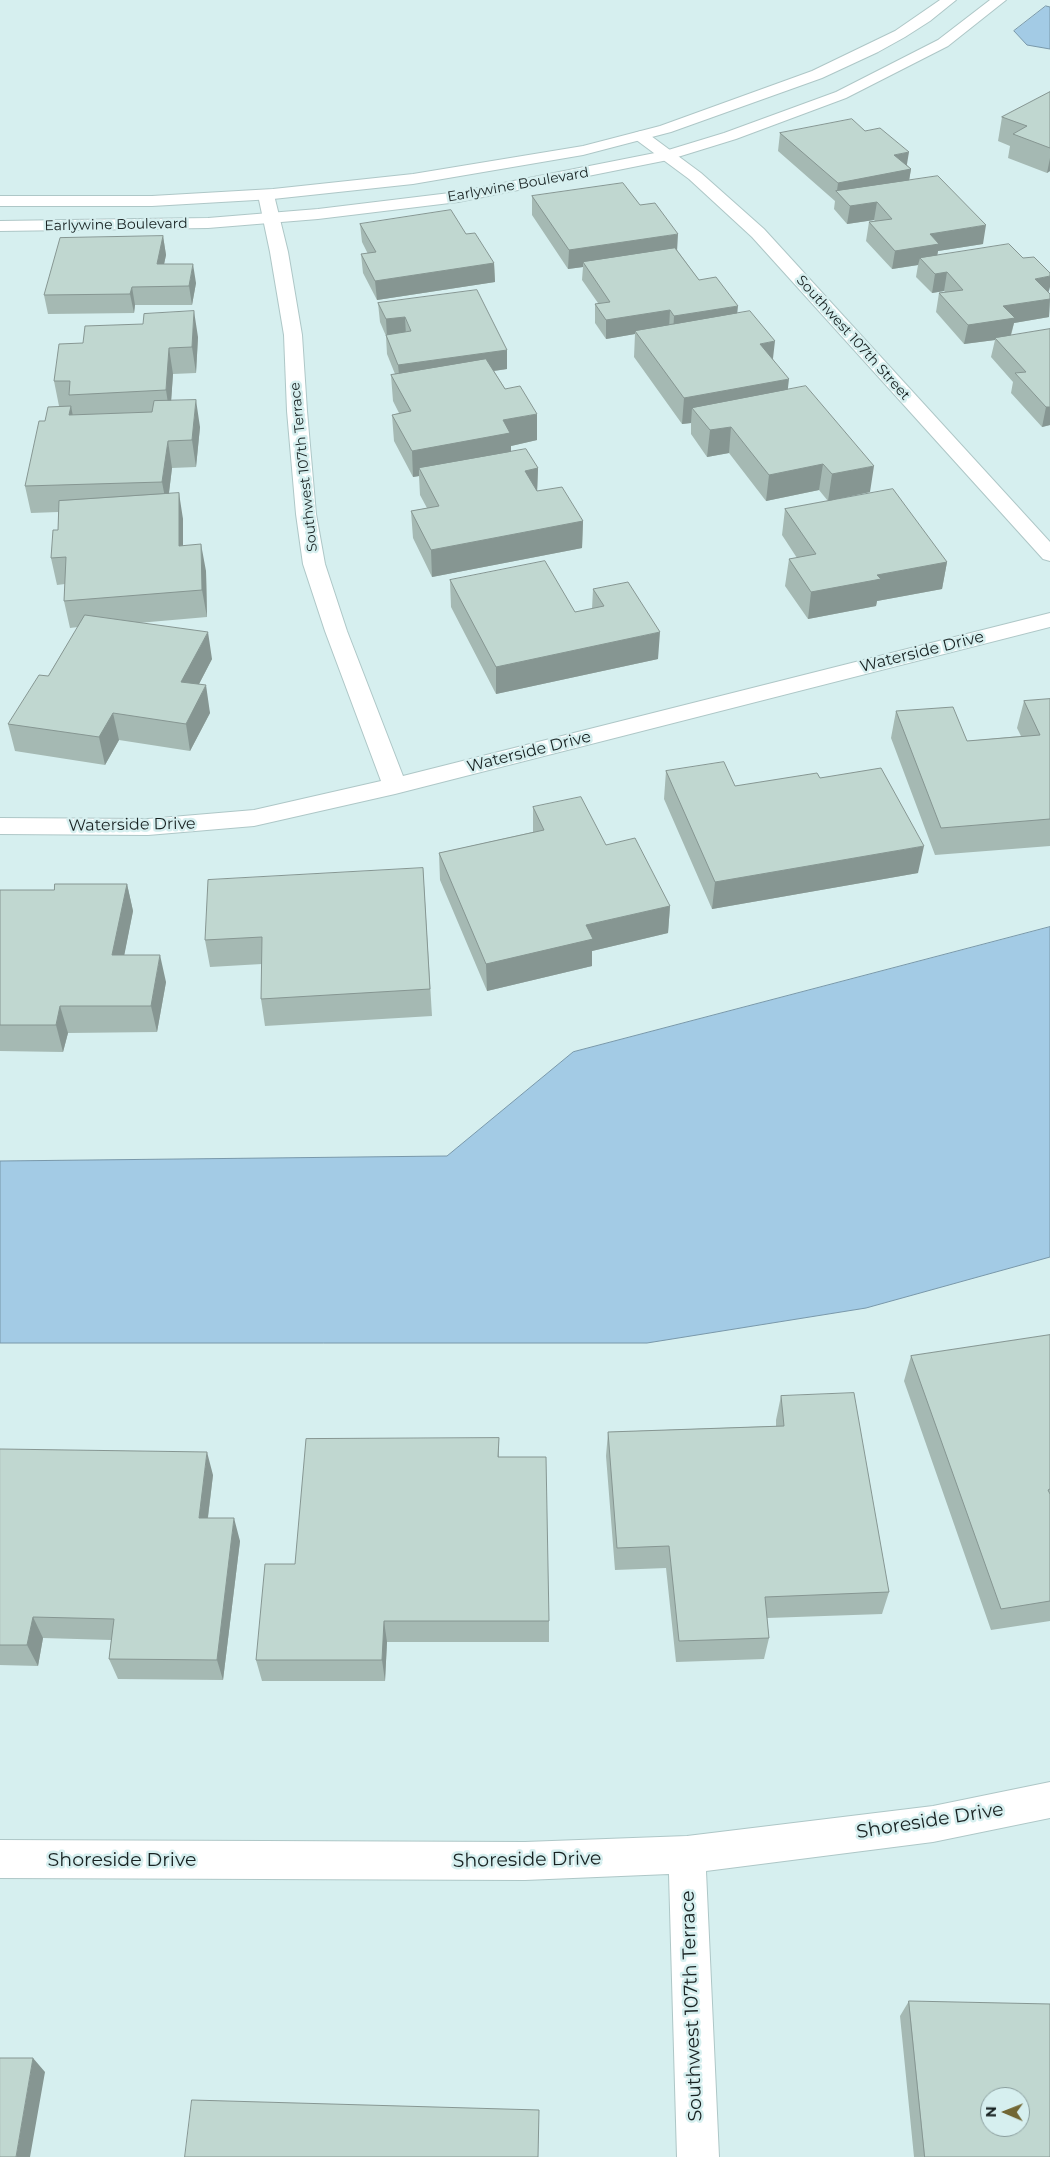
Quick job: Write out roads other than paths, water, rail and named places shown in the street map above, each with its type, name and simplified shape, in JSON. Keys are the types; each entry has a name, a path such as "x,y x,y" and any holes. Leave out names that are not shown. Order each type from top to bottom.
{"street":[{"name":"Earlywine Boulevard","path":"0,201 125,202 266,195 398,182 524,162 641,136 783,89 877,47 931,14 949,0"},
{"name":"Earlywine Boulevard","path":"0,226 152,225 272,218 467,195 524,186 668,155 730,136 841,95 943,43 998,0"},
{"name":"Southwest 107th Street","path":"641,136 668,155 726,202 758,233 1050,555"},
{"name":"Southwest 107th Terrace","path":"266,195 294,335 297,411 304,496 314,564 336,631 396,786"},
{"name":"Waterside Drive","path":"0,826 148,826 198,824 254,818 396,786 1050,620"},
{"name":"Shoreside Drive","path":"0,1859 525,1862 687,1855 932,1824 1050,1800"},
{"name":"Southwest 107th Terrace","path":"687,1855 698,2157"}],"water":[{"path":"1046,6 1050,7 1050,49 1027,45 1014,31"},
{"path":"1050,927 1050,1257 866,1308 647,1343 0,1343 0,1161 447,1156 573,1052"}]}
